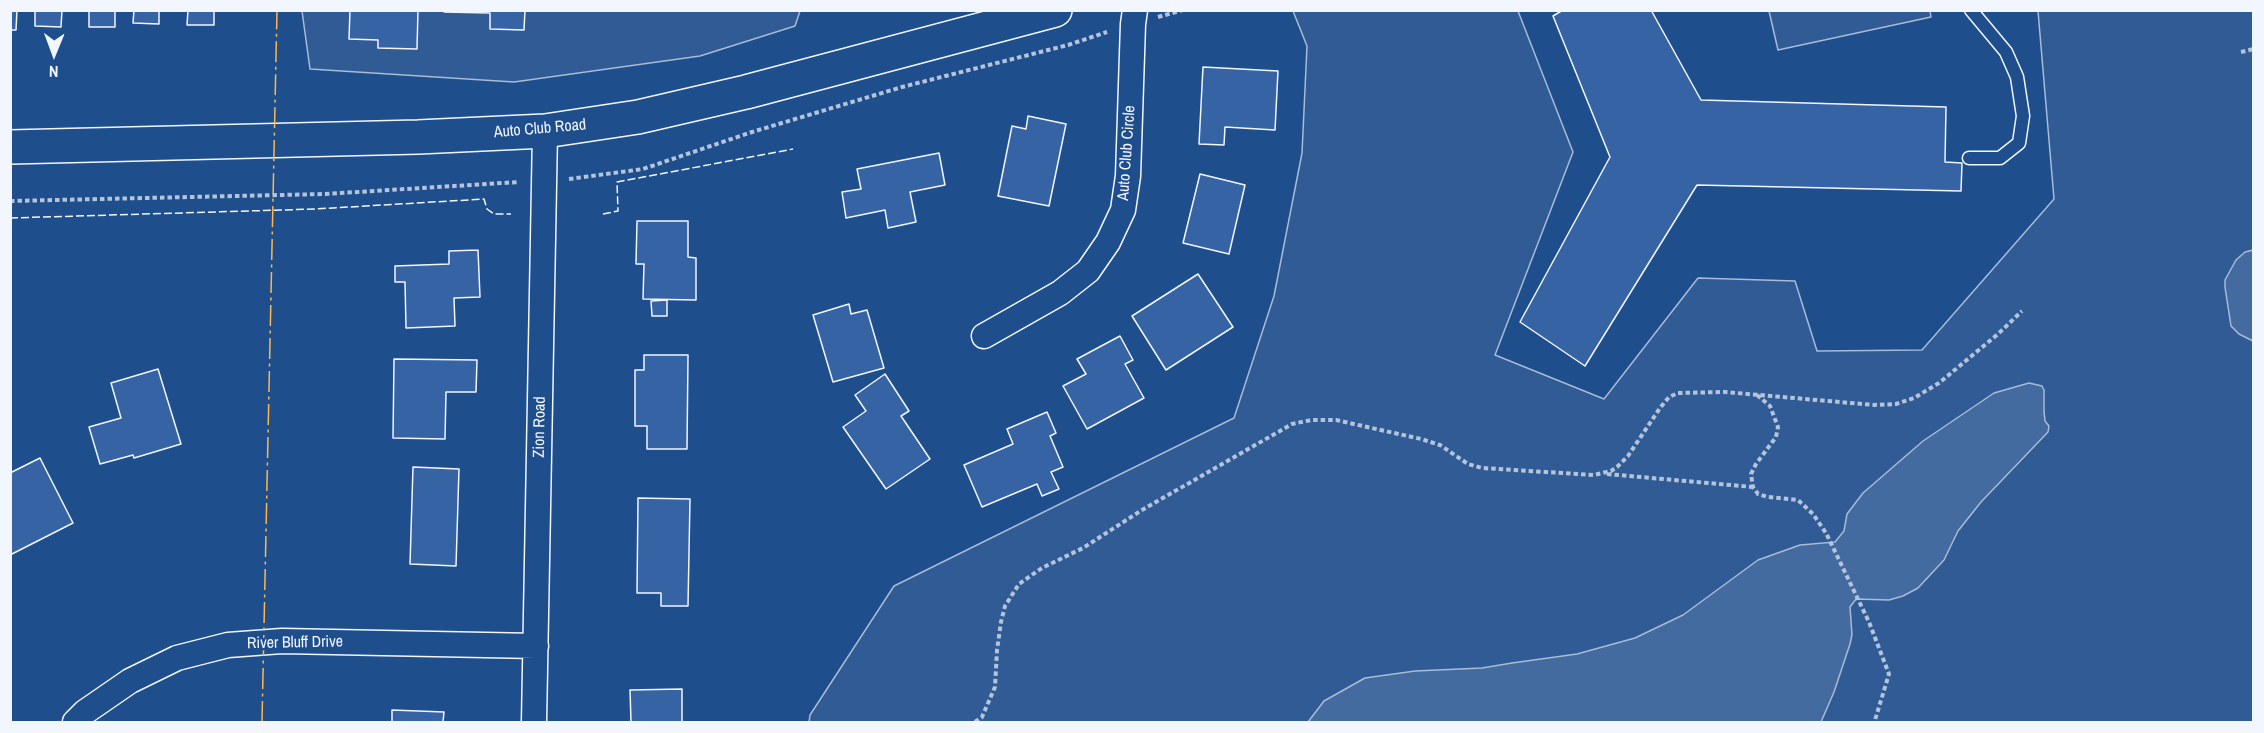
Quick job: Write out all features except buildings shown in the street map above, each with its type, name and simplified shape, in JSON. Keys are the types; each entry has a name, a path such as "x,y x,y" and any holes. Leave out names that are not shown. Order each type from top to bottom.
{"street":[{"name":"Auto Club Road","path":"10,147 418,137 545,131 638,117 746,92 1056,10"},
{"name":"Auto Club Circle","path":"984,336 1060,293 1088,271 1123,210 1128,176 1133,24 1136,10"},
{"name":"Zion Road","path":"534,723 545,131"},
{"name":"River Bluff Drive","path":"75,723 85,712 130,681 177,658 228,645 282,641 536,646"}],"lane":[{"path":"1969,158 2000,158 2019,143 2023,116 2017,77 2006,52 1971,10"}],"path":[{"path":"2241,52 2253,49"},
{"path":"1600,474 1611,471 1628,456 1644,429 1669,397 1678,393 1756,394 1874,405 1896,404 1914,398 1939,383 2022,311"},
{"path":"1756,394 1770,406 1778,427 1776,437 1751,474 1753,488 1758,494 1768,497 1798,500 1813,514 1826,533 1869,622 1889,674 1875,720"},
{"path":"975,723 982,717 995,687 997,650 1005,606 1019,584 1042,568 1083,548 1142,510 1292,424 1311,420 1336,420 1421,439 1440,445 1468,465 1482,468 1600,474 1753,488"}],"shaded area":[{"path":"302,11 800,11 795,26 700,56 514,82 310,69"},
{"path":"1293,11 1518,11 1573,152 1495,355 1604,399 1698,278 1795,281 1817,351 1922,350 2054,199 2038,11 2253,11 2253,722 809,722 810,715 894,586 1234,418 1274,296 1302,153 1307,46"},
{"path":"1769,11 1930,11 1931,17 1778,50"},
{"path":"2254,250 2253,341 2239,334 2231,326 2225,280 2236,260 2245,252"},
{"path":"2029,383 2042,386 2044,390 2044,411 2045,421 2049,426 2048,432 1981,502 1958,531 1944,560 1918,588 1889,600 1856,599 1850,607 1852,635 1850,644 1821,722 1308,722 1324,701 1365,678 1415,671 1482,668 1577,654 1635,638 1683,615 1758,560 1800,545 1835,542 1844,531 1847,514 1863,493 1923,441 1994,393"}],"fence":[{"path":"603,214 618,211 617,182 793,149"},
{"path":"10,218 315,209 484,199 487,209 494,214 511,214"}],"power":[{"path":"262,722 277,10"}]}
